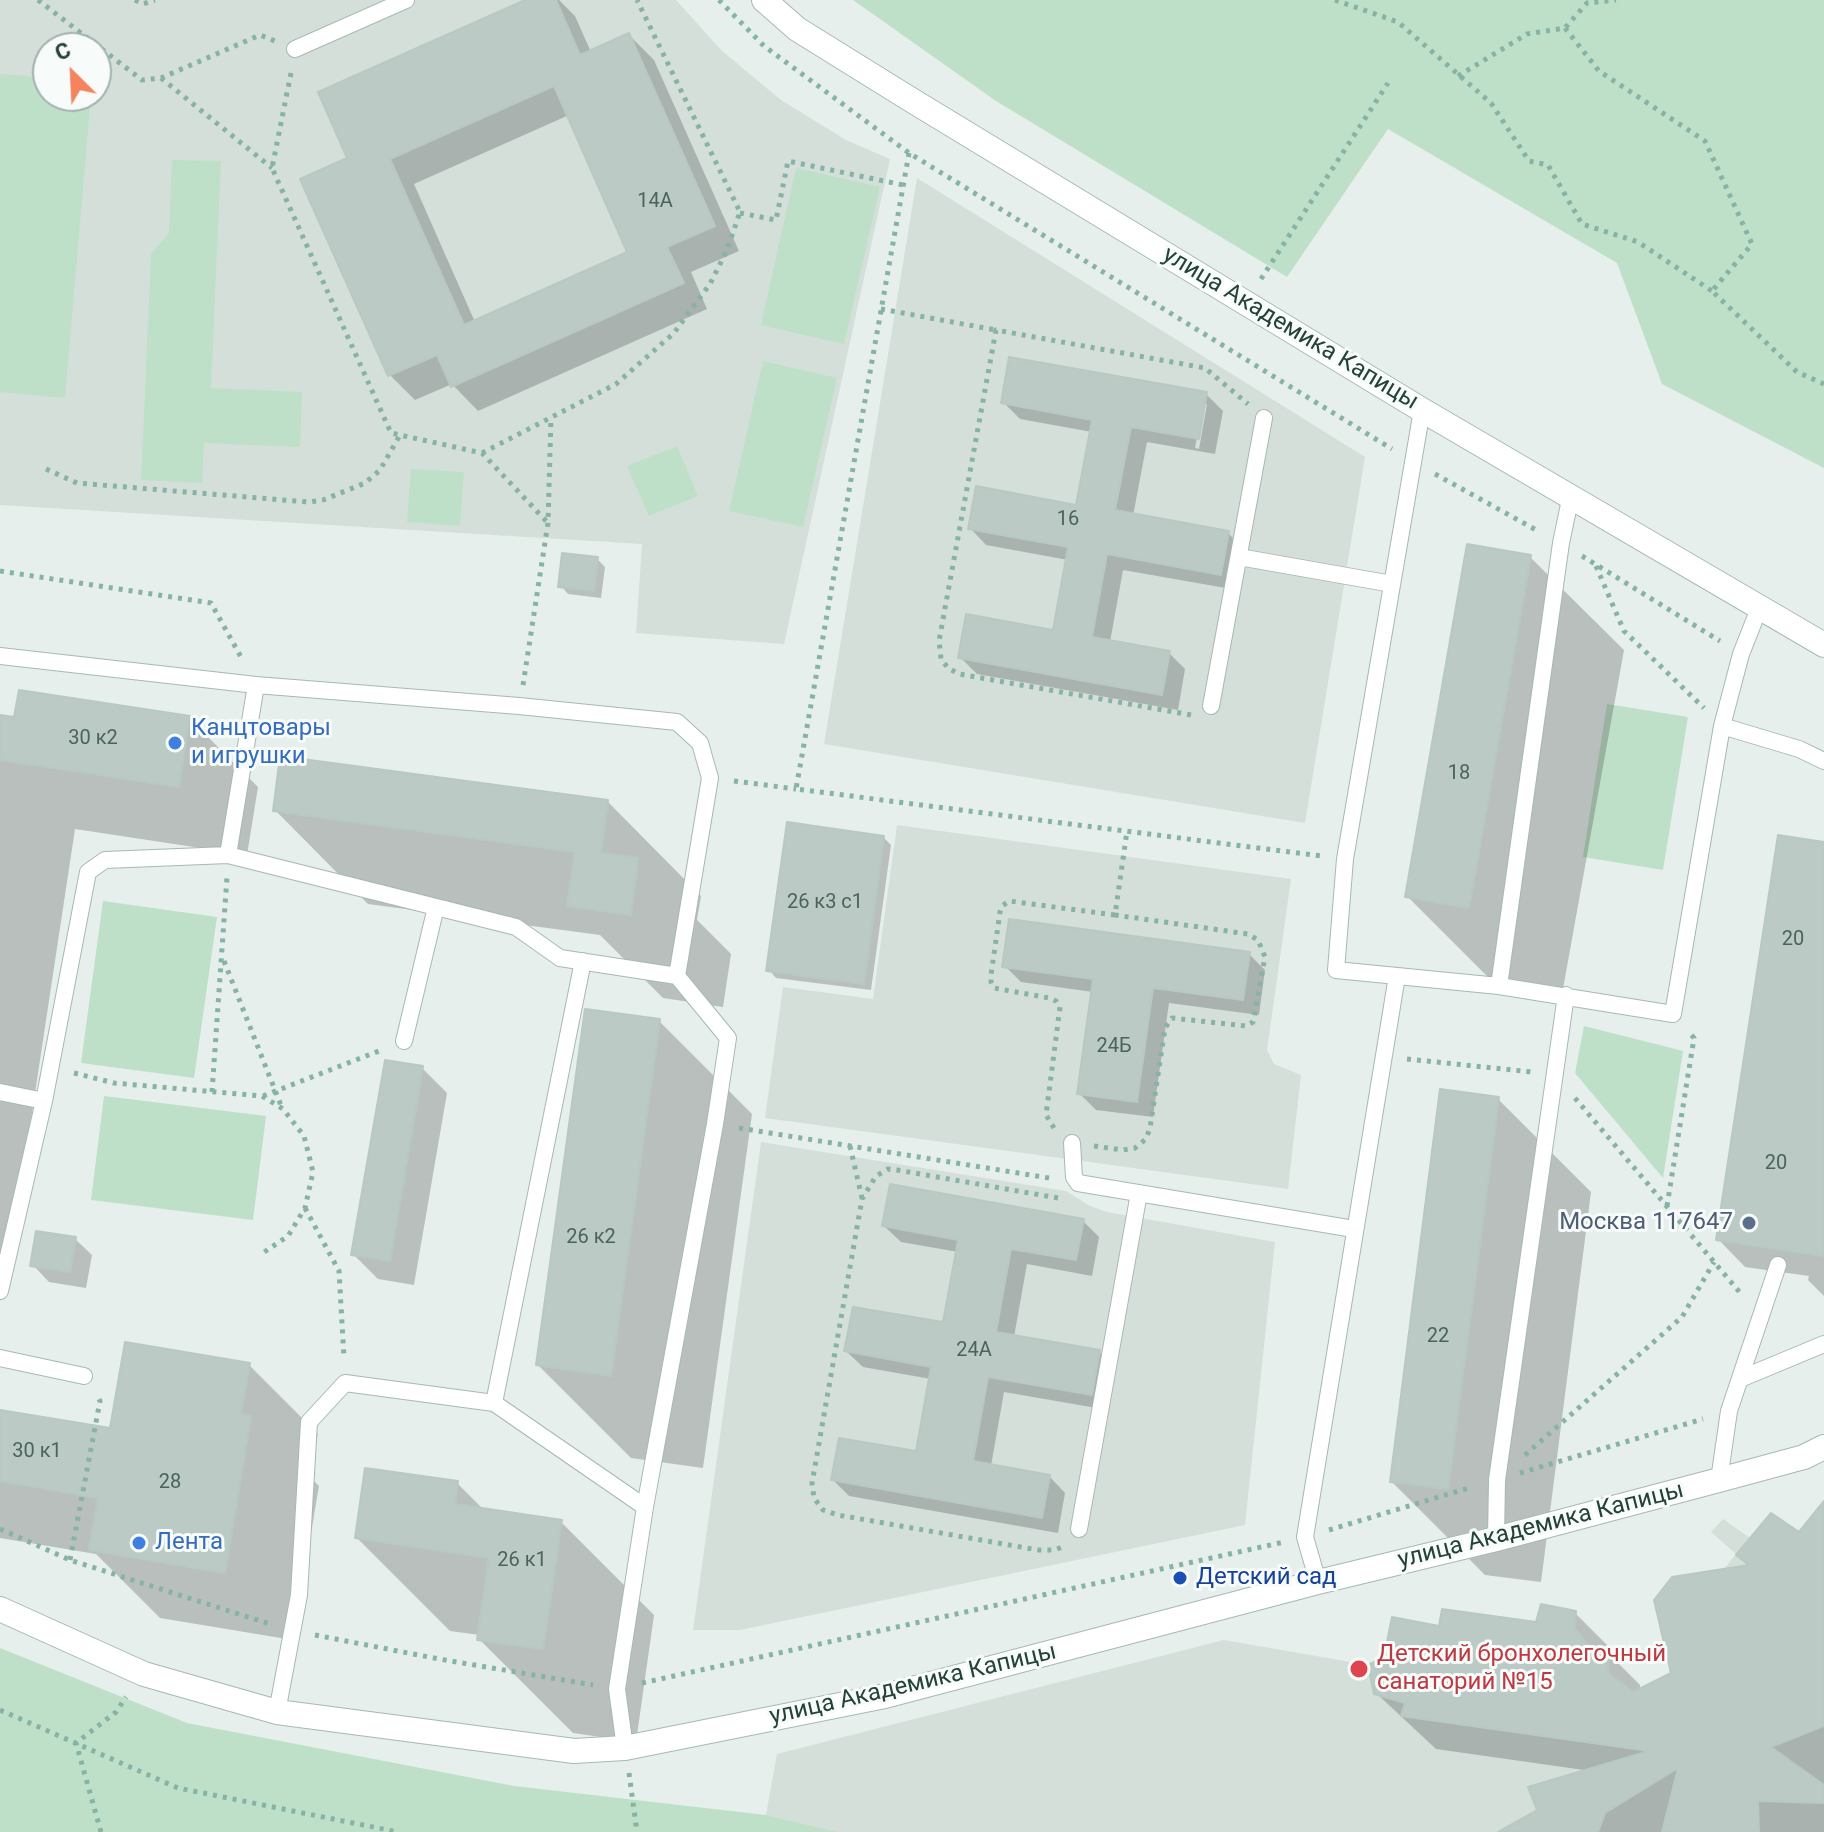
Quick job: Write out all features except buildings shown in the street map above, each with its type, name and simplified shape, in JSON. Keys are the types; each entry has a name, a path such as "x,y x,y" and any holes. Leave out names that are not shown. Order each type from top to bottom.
{"street":[{"name":"улица Академика Капицы","path":"764,0 797,29 1422,410 1824,645"},
{"name":"улица Академика Капицы","path":"0,1609 144,1674 277,1712 574,1751 625,1748 885,1696 1719,1480 1804,1457 1824,1447"}],"lane":[{"path":"295,49 406,0"},
{"path":"1422,410 1345,859 1336,970 1499,986 1673,1014 1722,726 1741,654 1760,606"},
{"path":"1211,706 1264,418"},
{"path":"1499,986 1561,543 1571,495"},
{"path":"1239,557 1392,584"},
{"path":"0,656 256,685 677,722 700,743 710,778 677,976"},
{"path":"228,855 256,685"},
{"path":"1722,726 1799,749 1824,761"},
{"path":"0,1291 44,1101 88,872 105,860 228,855 516,927 560,958 677,976 728,1038 645,1507 617,1689 625,1748"},
{"path":"404,1041 436,907"},
{"path":"494,1403 583,961"},
{"path":"1318,1582 1305,1537 1397,976"},
{"path":"1496,1539 1497,1480 1566,995"},
{"path":"0,1092 44,1101"},
{"path":"1072,1143 1074,1177 1078,1183 1354,1229"},
{"path":"1079,1529 1139,1193"},
{"path":"1719,1480 1729,1411 1778,1265"},
{"path":"1740,1379 1824,1344"},
{"path":"0,1358 84,1376"},
{"path":"277,1712 299,1595 309,1422 345,1383 494,1403 645,1507"}],"path":[{"path":"38,0 142,80 161,78 260,35"},
{"path":"135,0 143,4 155,0"},
{"path":"482,453 616,384 674,333 710,284 727,250 740,212 637,0"},
{"path":"719,0 764,46 909,153 1412,461 1561,543 1741,654"},
{"path":"1335,0 1398,22 1491,103 1529,161 1548,165 1582,224 1638,242 1712,291 1797,372 1824,384"},
{"path":"1458,76 1527,34 1565,28 1587,3 1616,0"},
{"path":"1565,28 1599,71 1705,141 1752,244 1712,291"},
{"path":"272,168 295,49"},
{"path":"161,78 272,168 391,433 482,453 548,523"},
{"path":"1261,279 1388,83"},
{"path":"796,789 909,153"},
{"path":"740,212 776,220 788,161 903,185"},
{"path":"881,309 1205,368 1264,418"},
{"path":"996,330 939,641 941,659 948,668 959,674 1197,716 1211,706"},
{"path":"519,706 548,523 551,417"},
{"path":"46,469 77,483 308,502 323,500 365,483 380,470 400,435"},
{"path":"1596,565 1624,631 1722,726"},
{"path":"0,571 211,603 256,685"},
{"path":"710,778 1345,859"},
{"path":"1115,915 1127,831"},
{"path":"212,1092 228,855"},
{"path":"1009,901 1115,915 1248,934 1258,940 1265,957 1256,1016 1246,1026 1172,1018 1165,1028 1146,1139 1135,1148 1123,1150 1072,1143 1062,1136 1046,1115 1060,1007 1056,1001 1000,991 991,982 1000,912 1009,901"},
{"path":"223,960 283,1109 304,1136 313,1172 305,1208 288,1236 260,1255"},
{"path":"1667,1206 1694,1038 1673,1014"},
{"path":"262,1096 404,1041"},
{"path":"1384,1056 1555,1074 1760,1317"},
{"path":"50,1067 114,1083 262,1096 283,1109"},
{"path":"715,1124 1078,1183"},
{"path":"850,1146 862,1199"},
{"path":"1071,1204 1059,1198 888,1169 876,1176 862,1199 812,1483 814,1498 823,1510 838,1515 1038,1550 1055,1550 1070,1542 1079,1529"},
{"path":"305,1208 339,1271 345,1383"},
{"path":"1497,1480 1682,1317 1714,1262"},
{"path":"70,1560 100,1401 84,1376"},
{"path":"0,1529 70,1560 290,1630 617,1689 1305,1537 1729,1411"},
{"path":"76,1743 116,1712 132,1690"},
{"path":"0,1710 178,1788 398,1832"},
{"path":"76,1743 101,1832"},
{"path":"625,1748 637,1832"}],"shaded area":[{"path":"0,0 676,0 722,51 781,100 846,140 890,159 784,644 636,633 642,544 0,505"},
{"path":"917,178 1365,457 1305,823 824,744"},
{"path":"897,825 1291,879 1267,1050 1274,1064 1301,1075 1288,1189 765,1118 783,987 873,999"},
{"path":"761,1142 1066,1191 1090,1206 1107,1212 1275,1242 1245,1525 740,1630 693,1630"},
{"name":"Детский бронхолегочный санаторий №15","path":"1824,1501 1824,1832 837,1832 766,1815 777,1754 1224,1640 1368,1665 1384,1657 1392,1617 1439,1626 1442,1609 1536,1622 1541,1604 1576,1611 1575,1629 1590,1647 1608,1650 1608,1673 1633,1692 1670,1673 1654,1600 1672,1577 1724,1569 1736,1554 1711,1532 1723,1519 1750,1538 1771,1513 1799,1531"}],"green space":[{"path":"853,0 1824,0 1824,468 1662,384 1617,263 1388,129 1287,277 996,101"},
{"path":"0,74 32,77 32,112 90,112 65,398 0,392"},
{"path":"172,160 221,161 211,388 302,392 300,447 204,443 202,483 141,480 151,254 169,233"},
{"path":"796,168 880,187 844,344 761,325"},
{"path":"763,361 837,378 803,527 729,511"},
{"path":"677,446 698,496 649,516 627,466"},
{"path":"411,469 464,472 460,526 407,522"},
{"path":"1607,704 1688,717 1663,870 1583,857"},
{"path":"103,901 217,917 194,1078 81,1063"},
{"path":"1584,1026 1683,1051 1663,1178 1575,1073"},
{"path":"104,1096 266,1116 253,1220 91,1200"},
{"path":"0,1648 187,1723 514,1786 766,1815 838,1832 0,1832"}],"place":[{"name":"Канцтовары и игрушки","path":"175,743"},
{"name":"Москва 117647","path":"1749,1223"},
{"name":"Лента","path":"139,1543"},
{"name":"Детский сад","path":"1180,1578"},
{"name":"Детский бронхолегочный санаторий №15","path":"1359,1669"}]}
